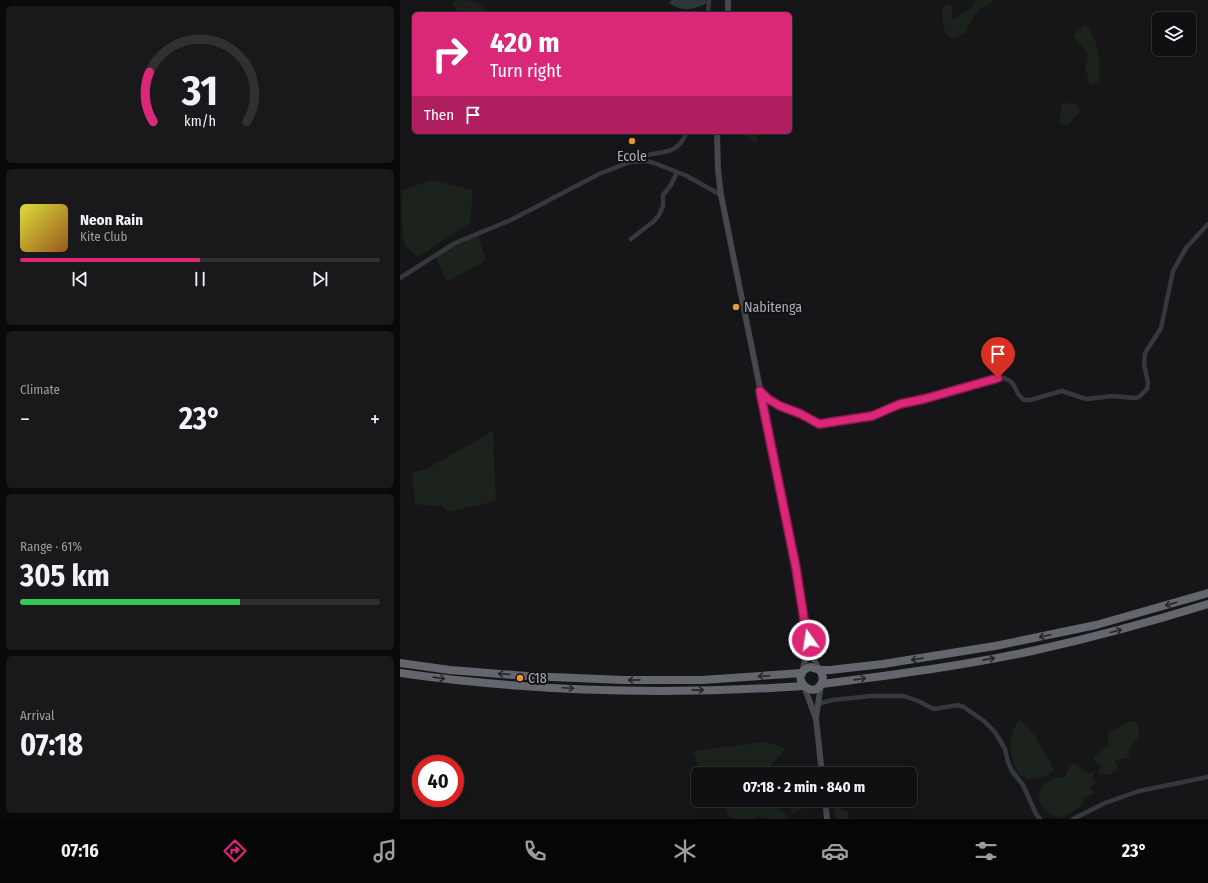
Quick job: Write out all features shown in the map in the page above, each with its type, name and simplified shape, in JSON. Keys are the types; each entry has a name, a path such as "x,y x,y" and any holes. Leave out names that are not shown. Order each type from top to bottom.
{"highway":[{"path":"400,663 450,670 527,676 624,680 702,680 802,673 810,667 820,670 883,664 996,646 1096,624 1208,593"},
{"path":"400,673 445,679 623,691 710,690 804,686 814,689 822,684 939,668 1032,651 1119,630 1208,604"},
{"path":"820,670 823,676 822,684"},
{"path":"802,673 801,680 804,686"}],"street":[{"path":"708,0 708,12"},
{"path":"638,161 643,156 670,152 684,140 686,134"},
{"path":"717,134 718,170 721,195 796,568 806,632 815,662 820,670"},
{"path":"400,278 454,243 511,220 607,170 624,163 646,161 677,172 721,195"},
{"path":"631,239 654,221 659,215 663,206 664,195 677,172"},
{"path":"760,391 768,399 780,406 801,414 819,424 872,416 900,404 924,399 998,378 1004,378 1010,381 1024,400 1030,400 1062,391 1086,399 1113,396 1135,398 1140,396 1147,389 1148,383 1144,364 1145,353 1161,328 1173,271 1186,248 1208,224"},
{"path":"802,673 805,660 806,632"},
{"path":"816,719 822,684"},
{"path":"804,686 816,719 821,767"},
{"path":"818,704 832,700 870,696 904,696 934,709 958,705 964,707 984,721 995,732 1005,749 1012,771 1023,785 1036,814 1040,819"},
{"path":"1073,819 1105,803 1138,790 1207,778"},
{"path":"826,807 827,819"}],"shaded area":[{"path":"456,0 477,2 486,10 482,12 459,12 453,4"},
{"path":"672,0 706,0 706,4 692,9 683,9 669,3"},
{"path":"976,0 993,0 993,2 979,9 970,22 966,32 953,39 946,33 942,8 949,4 952,7 953,20 971,8"},
{"path":"1086,24 1094,38 1100,65 1099,82 1090,85 1085,66 1088,55 1073,35"},
{"path":"1075,103 1081,110 1067,126 1059,123 1062,104"},
{"path":"734,134 759,134 756,143 743,135"},
{"path":"430,180 473,190 470,223 418,257 406,246 404,240 402,219 403,190"},
{"path":"477,233 486,260 447,282 435,256"},
{"path":"493,431 496,501 447,512 443,506 415,504 412,473 426,469"},
{"path":"1019,720 1029,728 1034,735 1054,770 1047,776 1029,779 1022,776 1016,770 1011,753 1011,743 1012,734"},
{"path":"1131,721 1135,722 1138,726 1139,736 1129,750 1129,757 1115,761 1118,768 1110,775 1099,774 1098,771 1101,767 1094,760 1094,757 1109,745 1107,736 1111,731"},
{"path":"767,742 786,748 770,767 699,767 693,751"},
{"path":"1074,763 1090,774 1094,771 1093,780 1096,783 1089,789 1094,792 1093,794 1084,798 1080,807 1070,814 1058,817 1051,815 1044,809 1038,798 1043,784 1055,778 1065,777 1069,767"},
{"path":"725,807 781,807 779,808 787,816 787,819 771,819 756,816 756,819 733,819 728,816"},
{"path":"790,807 803,808 793,813"},
{"path":"834,807 842,807 843,811 847,810 849,819 836,819"}],"place":[{"name":"Ecole","path":"632,141"},
{"name":"Nabitenga","path":"736,307"},
{"name":"C18","path":"520,678"}],"route":[{"path":"809,640 806,632 796,568 760,391 768,399 780,406 801,414 819,424 834,423 872,416 900,404 924,399 998,378"}]}
